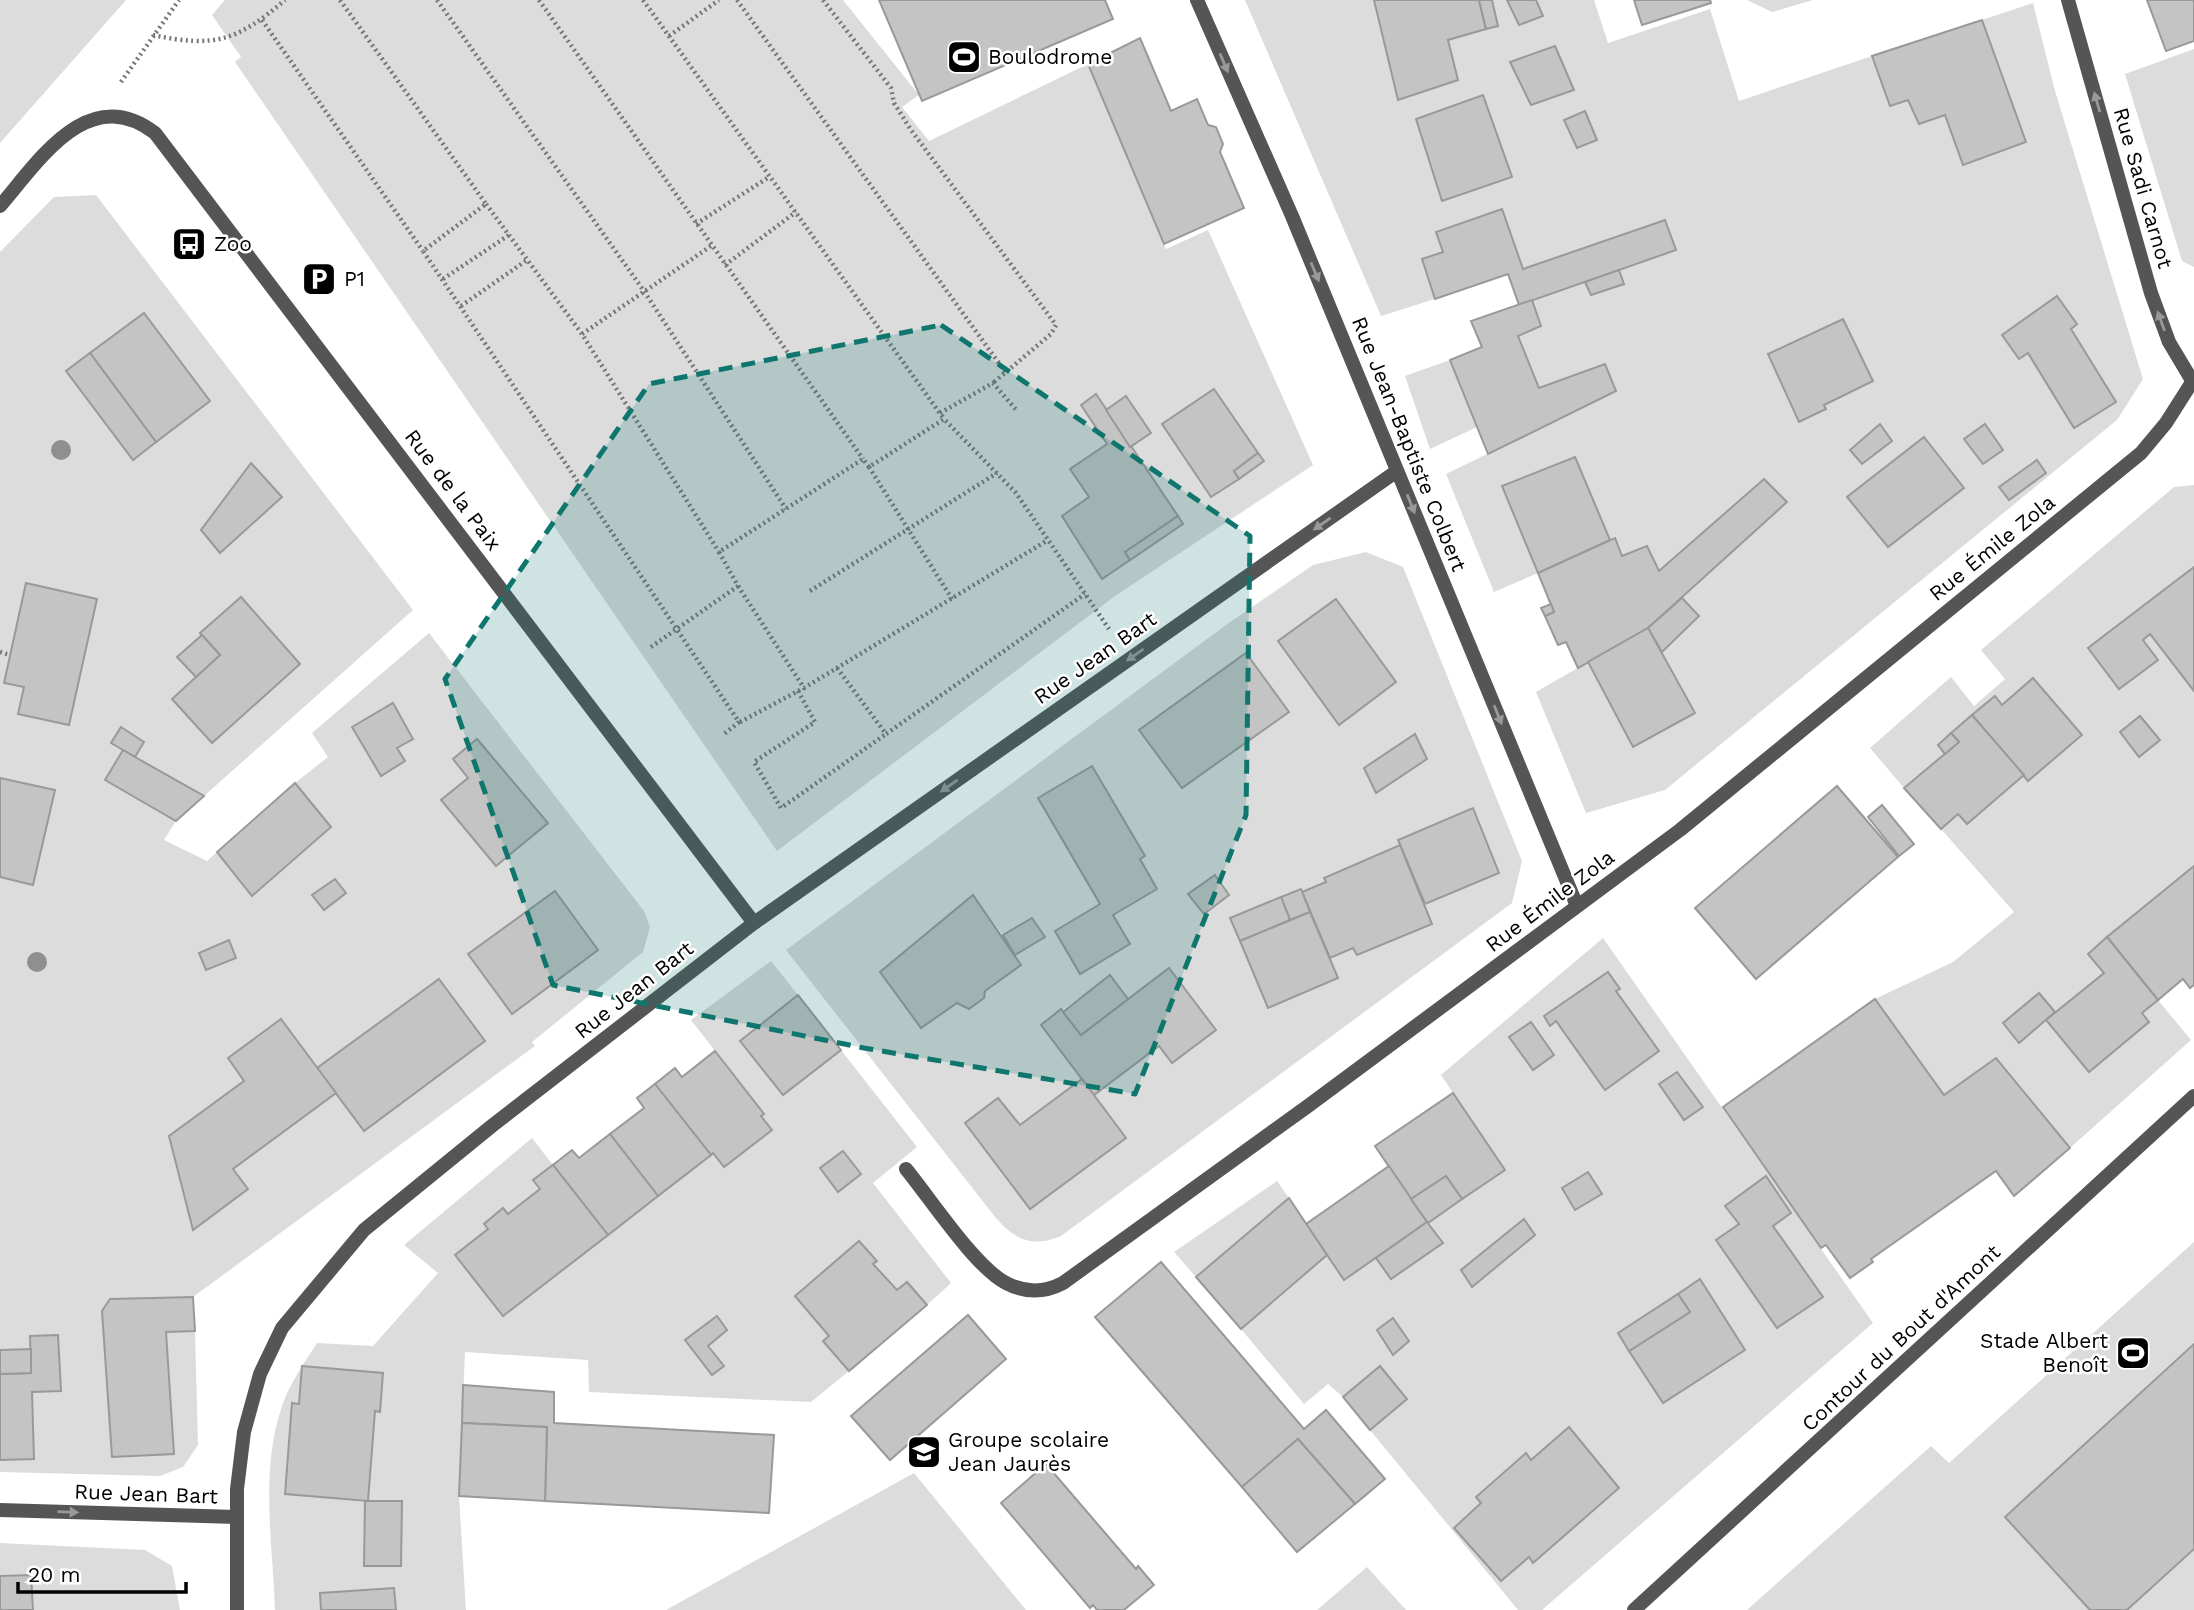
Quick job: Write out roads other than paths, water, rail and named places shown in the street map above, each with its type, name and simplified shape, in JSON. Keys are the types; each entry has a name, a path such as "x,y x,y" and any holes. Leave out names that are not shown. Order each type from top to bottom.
{"street":[{"name":"Rue Jean-Baptiste Colbert","path":"1197,0 1397,471 1577,906"},
{"name":"Rue Sadi Carnot","path":"2068,0 2154,302 2168,342 2193,381"},
{"name":"Rue de la Paix","path":"0,205 68,131 97,118 117,116 137,121 164,143 754,923"},
{"name":"Rue Émile Zola","path":"906,1168 996,1276 1023,1290 1047,1290 1094,1263 1577,906 1733,787 2141,453 2166,423 2193,381"},
{"name":"Rue Jean Bart","path":"0,1510 237,1517 244,1432 269,1350 295,1311 364,1230 462,1150 754,923 1397,471"},
{"name":"Contour du Bout d'Amont","path":"1634,1610 2194,1096"},
{"path":"237,1517 237,1610"}],"place":[{"name":"Boulodrome","path":"964,57"},
{"name":"Zoo","path":"189,244"},
{"name":"P1","path":"319,279"},
{"name":"Stade Albert Benoît","path":"2133,1353"},
{"name":"Groupe scolaire Jean Jaurès","path":"924,1452"}]}
